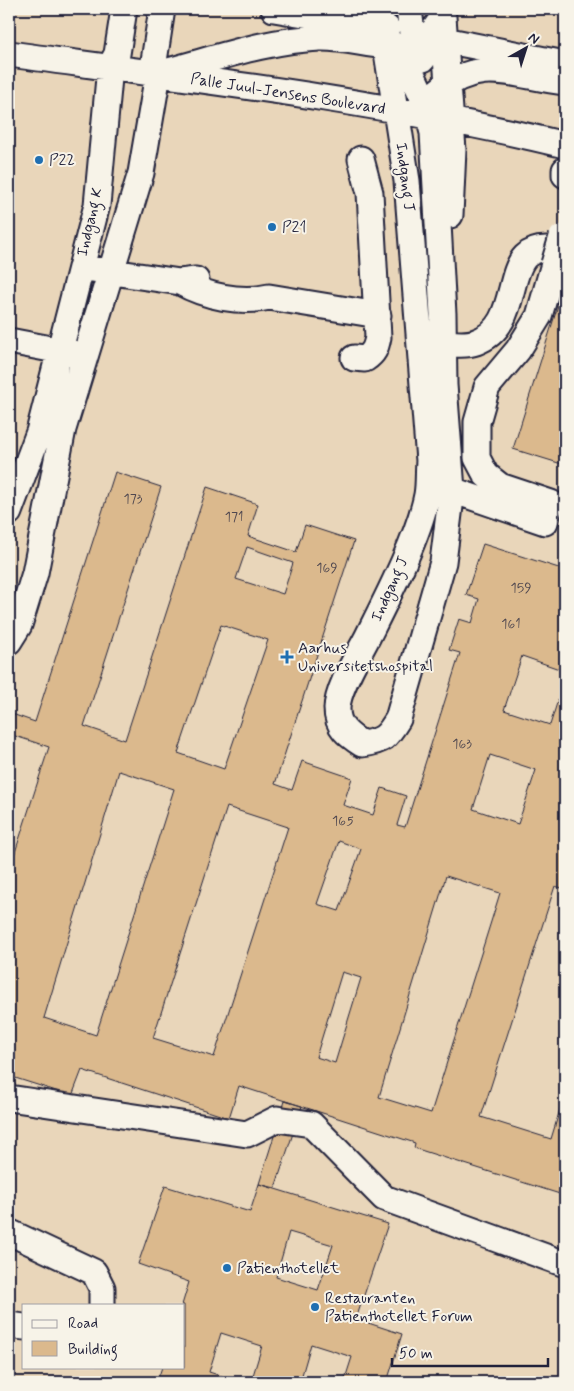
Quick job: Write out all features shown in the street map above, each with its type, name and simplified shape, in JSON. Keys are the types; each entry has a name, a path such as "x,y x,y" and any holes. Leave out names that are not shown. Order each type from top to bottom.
{"street":[{"name":"Indgang K","path":"9,512 39,432 97,205 110,67 117,54 124,9"},
{"path":"9,641 19,625 35,573 63,429 141,173 158,74 154,61 162,9"},
{"path":"274,9 407,31 565,64"},
{"path":"409,9 407,31 432,104"},
{"path":"158,74 292,39 407,31"},
{"path":"407,31 427,67 432,104"},
{"name":"Palle Juul-Jensens Boulevard","path":"9,54 158,74 432,104 506,131 565,145"},
{"path":"432,104 465,75 485,69 565,82"},
{"name":"Indgang J","path":"432,104 443,314 445,406 452,490 443,562 398,719 389,734 379,742 362,744 348,736 338,722 337,707 343,690 400,568 419,522 427,495 429,461 418,339 408,181 401,141 432,104"},
{"path":"354,358 365,359 376,350 378,315 370,192 362,159"},
{"path":"565,170 565,175"},
{"path":"418,339 443,343 475,342 490,333 501,321 508,305 522,258 533,250 562,245 539,316 518,350 487,387 477,422 477,458 486,475 500,486 551,504 545,522 452,490"},
{"path":"80,267 109,273 180,282 203,279 255,288 269,297 378,315"},
{"path":"9,341 85,355"},
{"path":"445,406 471,408 487,376 518,350"},
{"path":"9,1098 247,1134 277,1120 311,1124 384,1198 565,1264"},
{"path":"9,1232 94,1272 102,1288 102,1304"},
{"path":"9,1325 22,1327"}],"shaded area":[{"name":"Aarhus Universitetshospital","path":"9,9 565,9 565,1382 9,1382"}],"building":[{"path":"543,9 553,9 552,14 542,13"},
{"path":"565,283 565,465 513,449"},
{"path":"115,472 161,487 84,726 125,740 207,487 258,504 248,536 296,552 305,525 354,541 275,784 292,790 302,761 352,778 343,805 373,815 382,788 406,796 397,825 405,827 460,653 449,650 459,619 472,623 479,599 466,595 483,544 565,570 565,671 522,656 504,710 550,725 565,678 565,889 555,886 481,1117 551,1139 565,1093 565,1188 563,1195 414,1148 415,1143 239,1086 229,1118 82,1070 72,1096 9,1076 11,1060 9,1060 9,871 49,747 9,734 9,713 35,722","holes":["247,547 293,563 283,594 236,579","221,625 268,640 224,769 178,753","490,755 536,770 518,824 473,809","119,771 174,789 96,1035 44,1018","227,807 288,827 214,1057 153,1038","339,841 361,849 339,911 317,904","446,876 500,893 431,1113 379,1097","342,972 361,978 335,1063 316,1057"]},
{"path":"285,1101 302,1106 275,1188 259,1184"},
{"path":"259,1184 388,1224 356,1319 402,1334 387,1382 344,1382 352,1357 311,1344 300,1382 251,1382 262,1346 221,1333 209,1372 240,1382 157,1382 162,1368 185,1368 185,1304 182,1304 189,1282 138,1264 165,1186 250,1212","holes":["289,1232 333,1245 318,1290 276,1277"]}],"place":[{"name":"P22","path":"39,160"},
{"name":"P21","path":"272,227"},
{"name":"Aarhus Universitetshospital","path":"287,657"},
{"name":"Patienthotellet","path":"227,1268"},
{"name":"Restauranten Patienthotellet Forum","path":"315,1307"}]}
